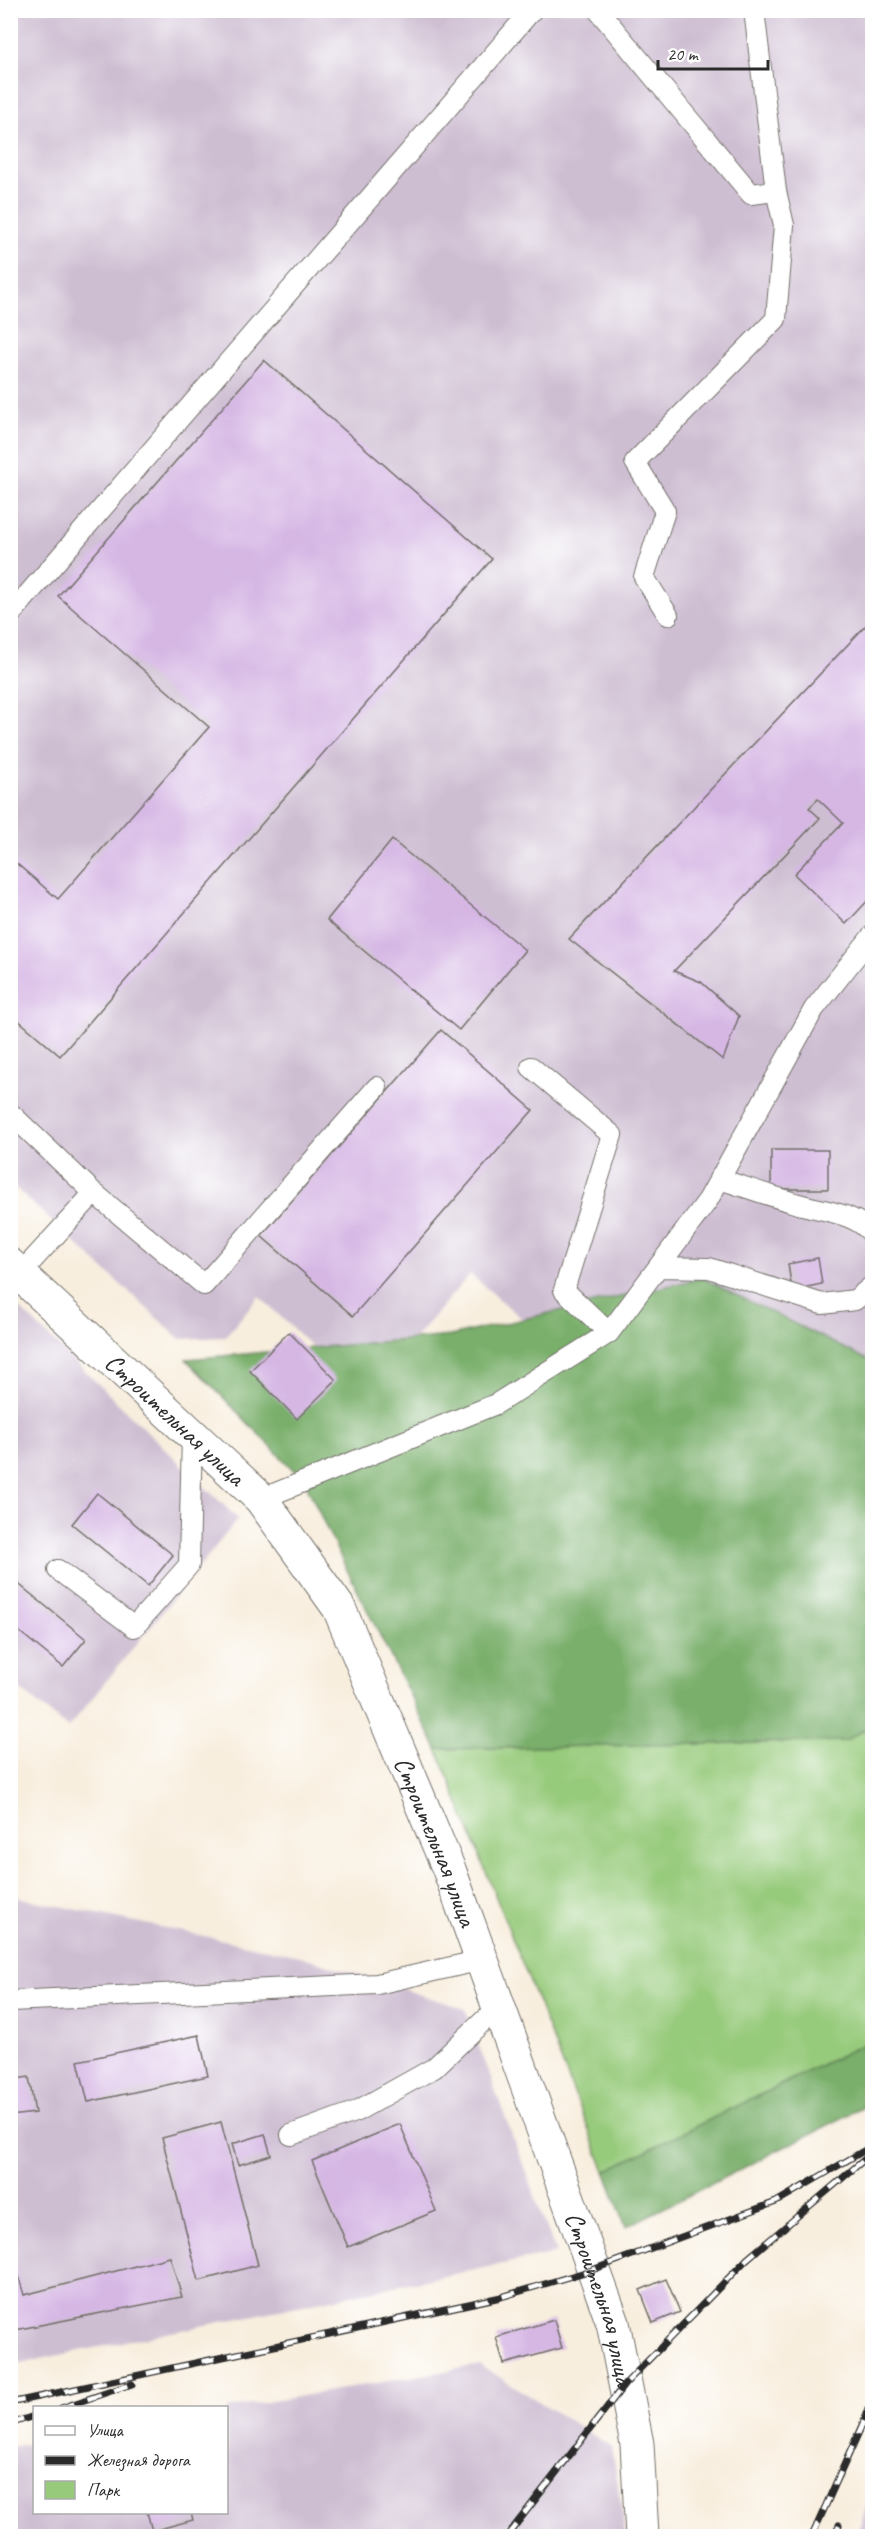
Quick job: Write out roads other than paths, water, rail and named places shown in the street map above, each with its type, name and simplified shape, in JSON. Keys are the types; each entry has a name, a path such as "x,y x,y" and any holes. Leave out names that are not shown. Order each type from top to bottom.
{"street":[{"name":"Строительная улица","path":"15,1270 261,1499 339,1608 450,1872 613,2323 637,2444 642,2536"}],"lane":[{"path":"10,615 532,10"},
{"path":"598,10 752,194 776,191"},
{"path":"668,615 644,577 665,511 635,462 776,319 784,225 776,191 754,10"},
{"path":"261,1499 496,1404 609,1333 708,1200 814,1009 873,936"},
{"path":"531,1067 612,1135 564,1290 609,1333"},
{"path":"10,1113 94,1193 204,1285 377,1087"},
{"path":"719,1179 798,1204 836,1213 867,1226 873,1234"},
{"path":"15,1270 94,1193"},
{"path":"658,1267 710,1268 822,1304 855,1300 873,1286"},
{"path":"58,1570 134,1627 189,1565 192,1434"},
{"path":"10,2001 377,1984 482,1960"},
{"path":"291,2135 357,2111 434,2068 499,2006"}],"railway":[{"path":"10,2403 501,2297 592,2270 776,2202 872,2146"},
{"path":"507,2536 625,2384 747,2259 872,2153"},
{"path":"67,2406 132,2384"},
{"path":"812,2536 872,2403"},
{"path":"10,2424 33,2416"},
{"path":"834,2536 839,2525"}]}
